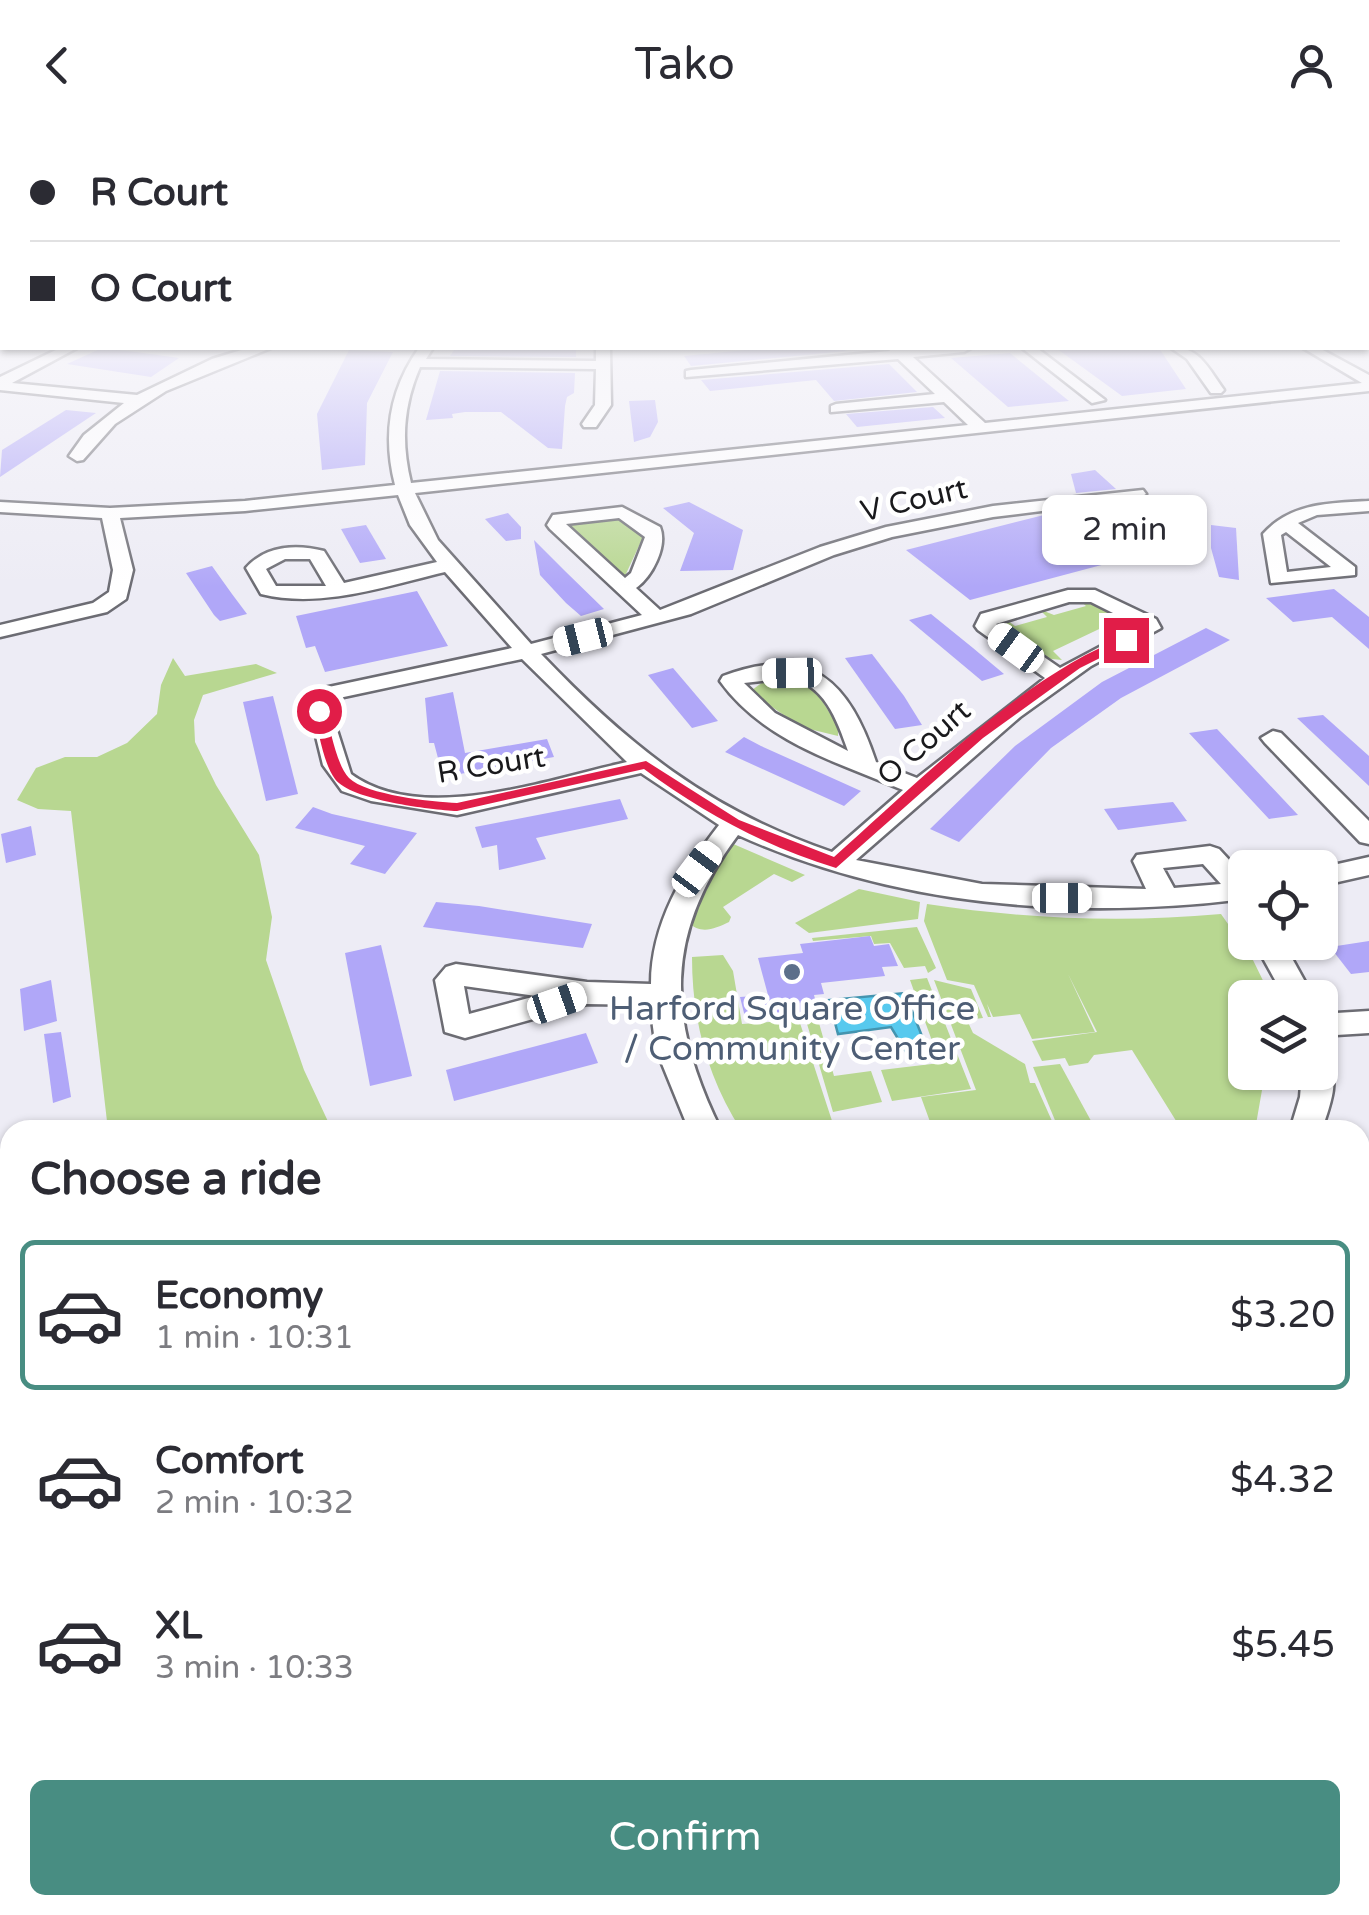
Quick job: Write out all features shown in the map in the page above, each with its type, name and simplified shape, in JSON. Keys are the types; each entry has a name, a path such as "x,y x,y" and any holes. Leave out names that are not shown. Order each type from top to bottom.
{"street":[{"path":"78,456 94,433 112,420"},
{"path":"398,420 406,489 418,522 450,565 526,652 646,765 701,805 734,823 836,863 995,892 1062,898 1228,896"},
{"path":"590,424 593,420"},
{"path":"973,420 981,428"},
{"path":"0,508 110,514 246,506 1049,420"},
{"name":"V Court","path":"526,652 714,600 870,538 1000,508 1137,494"},
{"path":"1285,522 1308,510 1369,506"},
{"path":"622,588 640,576 653,531 622,512 559,519 556,525 622,588 657,618"},
{"path":"0,631 100,608 119,595 123,570 110,514"},
{"path":"337,588 450,565"},
{"name":"O Court","path":"836,863 979,736 1060,678 1076,666 1151,628 1149,623 1095,596 1068,596 988,618 985,626 1060,678"},
{"name":"R Court","path":"526,652 332,693 319,704 319,711 340,778 354,788 431,806 457,807 646,765"},
{"path":"864,764 858,741 822,683 812,676 757,674 732,680 739,693 773,723 864,764 921,789"},
{"path":"1272,738 1369,836"},
{"path":"701,1120 680,1078 664,996 666,946 697,869 734,823"},
{"path":"1166,898 1146,860 1210,855 1228,878"},
{"path":"1338,874 1369,866"},
{"path":"587,993 664,996"},
{"path":"1338,1024 1369,1022"},
{"path":"1309,1120 1317,1090"}],"green space":[{"path":"616,515 644,535 625,576 570,525 571,521"},
{"path":"1087,599 1132,624 1128,627 1116,621 1053,651 1062,660 1042,658 1000,624 1004,618 1015,626 1047,617 1039,609 1054,615 1086,606 1079,600"},
{"path":"173,658 185,676 256,664 277,673 203,695 194,720 195,742 259,855 272,917 266,960 304,1070 327,1120 107,1120 71,811 38,809 17,800 36,768 65,757 97,757 127,743 157,714 161,685"},
{"path":"787,679 814,688 838,726 838,736 801,727 752,693 763,682"},
{"path":"731,843 805,875 792,882 774,874 723,907 731,917 729,922 703,930 688,922 689,912"},
{"path":"859,889 920,902 918,919 809,933 795,923"},
{"path":"927,904 1074,918 1221,914 1228,924 1228,960 1253,960 1263,980 1228,980 1228,1090 1262,1090 1257,1120 1176,1120 1132,1050 1094,1055 1088,1063 1069,1066 1065,1058 1042,1061 1032,1041 1097,1032 1068,974 1095,1032 1032,1039 1020,1014 993,1017 987,1004 988,1017 974,985 947,980 924,921"},
{"path":"917,927 936,968 928,973 925,966 904,968 890,943 874,944 871,936 813,941 812,938"},
{"path":"723,955 733,971 742,1024 799,1020 832,1120 735,1120 704,1047 695,1003 692,957"},
{"path":"927,978 971,1089 892,1101 881,1070 940,1063 910,980"},
{"path":"934,980 971,989 983,1018 967,1020 973,1033 1025,1064 1030,1083 1035,1083 1052,1120 929,1120 921,1097 976,1090"},
{"path":"817,1016 834,1076 871,1071 882,1102 833,1112 805,1017"},
{"path":"1060,1064 1091,1120 1055,1120 1033,1067"}],"water":[{"path":"905,993 927,1049 906,1052 891,1027 838,1034 829,1000"}],"building":[{"path":"50,420 85,420 0,477 2,450"},
{"path":"318,420 366,420 365,465 322,470"},
{"path":"512,420 564,420 562,449 548,448"},
{"path":"631,420 658,420 650,437 634,442"},
{"path":"851,420 923,420 857,427"},
{"path":"1095,470 1116,489 1076,493 1071,474"},
{"path":"689,502 743,530 733,570 680,571 694,533 663,508"},
{"path":"1132,503 1151,521 1089,529 1095,536 1070,538 1109,563 970,600 906,550 1052,513"},
{"path":"508,513 521,527 521,539 506,541 485,519"},
{"path":"366,525 386,559 360,563 341,529"},
{"path":"1211,525 1236,528 1239,580 1219,577 1211,548"},
{"path":"534,540 604,609 581,616 566,603 540,575"},
{"path":"212,566 247,614 220,621 214,615 186,573"},
{"path":"1334,589 1369,617 1369,649 1332,617 1293,622 1266,598"},
{"path":"417,591 448,646 325,672 315,646 306,648 296,616"},
{"path":"931,614 1004,674 982,681 909,620"},
{"path":"1206,628 1230,640 1121,698 1051,748 959,842 930,829 1015,746 1102,682"},
{"path":"872,654 922,725 895,729 845,658"},
{"path":"673,668 718,721 692,728 648,675"},
{"path":"453,692 465,753 547,739 554,757 443,777 434,743 429,743 425,698"},
{"path":"273,696 298,794 266,801 243,702"},
{"path":"1323,715 1369,756 1369,786 1297,718"},
{"path":"1217,729 1298,815 1269,819 1189,733"},
{"path":"744,737 861,791 844,806 725,752"},
{"path":"620,799 628,819 536,838 546,859 499,870 497,845 482,848 475,827"},
{"path":"1173,802 1187,821 1118,830 1104,809"},
{"path":"313,807 417,833 385,874 350,864 365,846 295,828"},
{"path":"31,826 36,855 6,863 1,834"},
{"path":"436,902 592,924 583,948 423,927"},
{"name":"Harford Square Office / Community Center","path":"870,936 874,946 889,944 898,966 882,967 885,976 821,983 824,994 814,995 818,1010 746,1021 740,997 768,995 758,958 803,953 800,944"},
{"path":"1369,941 1369,972 1351,974 1338,957 1338,946"},
{"path":"381,945 412,1076 370,1086 345,953"},
{"path":"51,980 57,1021 24,1031 20,989"},
{"path":"61,1032 71,1097 53,1103 44,1034"},
{"path":"586,1033 598,1063 454,1101 446,1070"}],"place":[{"name":"Harford Square Office / Community Center","path":"792,972"}],"route":[{"path":"319,711 340,778 354,788 431,806 457,807 646,765 701,805 734,823 836,863 979,736 1076,666 1126,640"}]}
